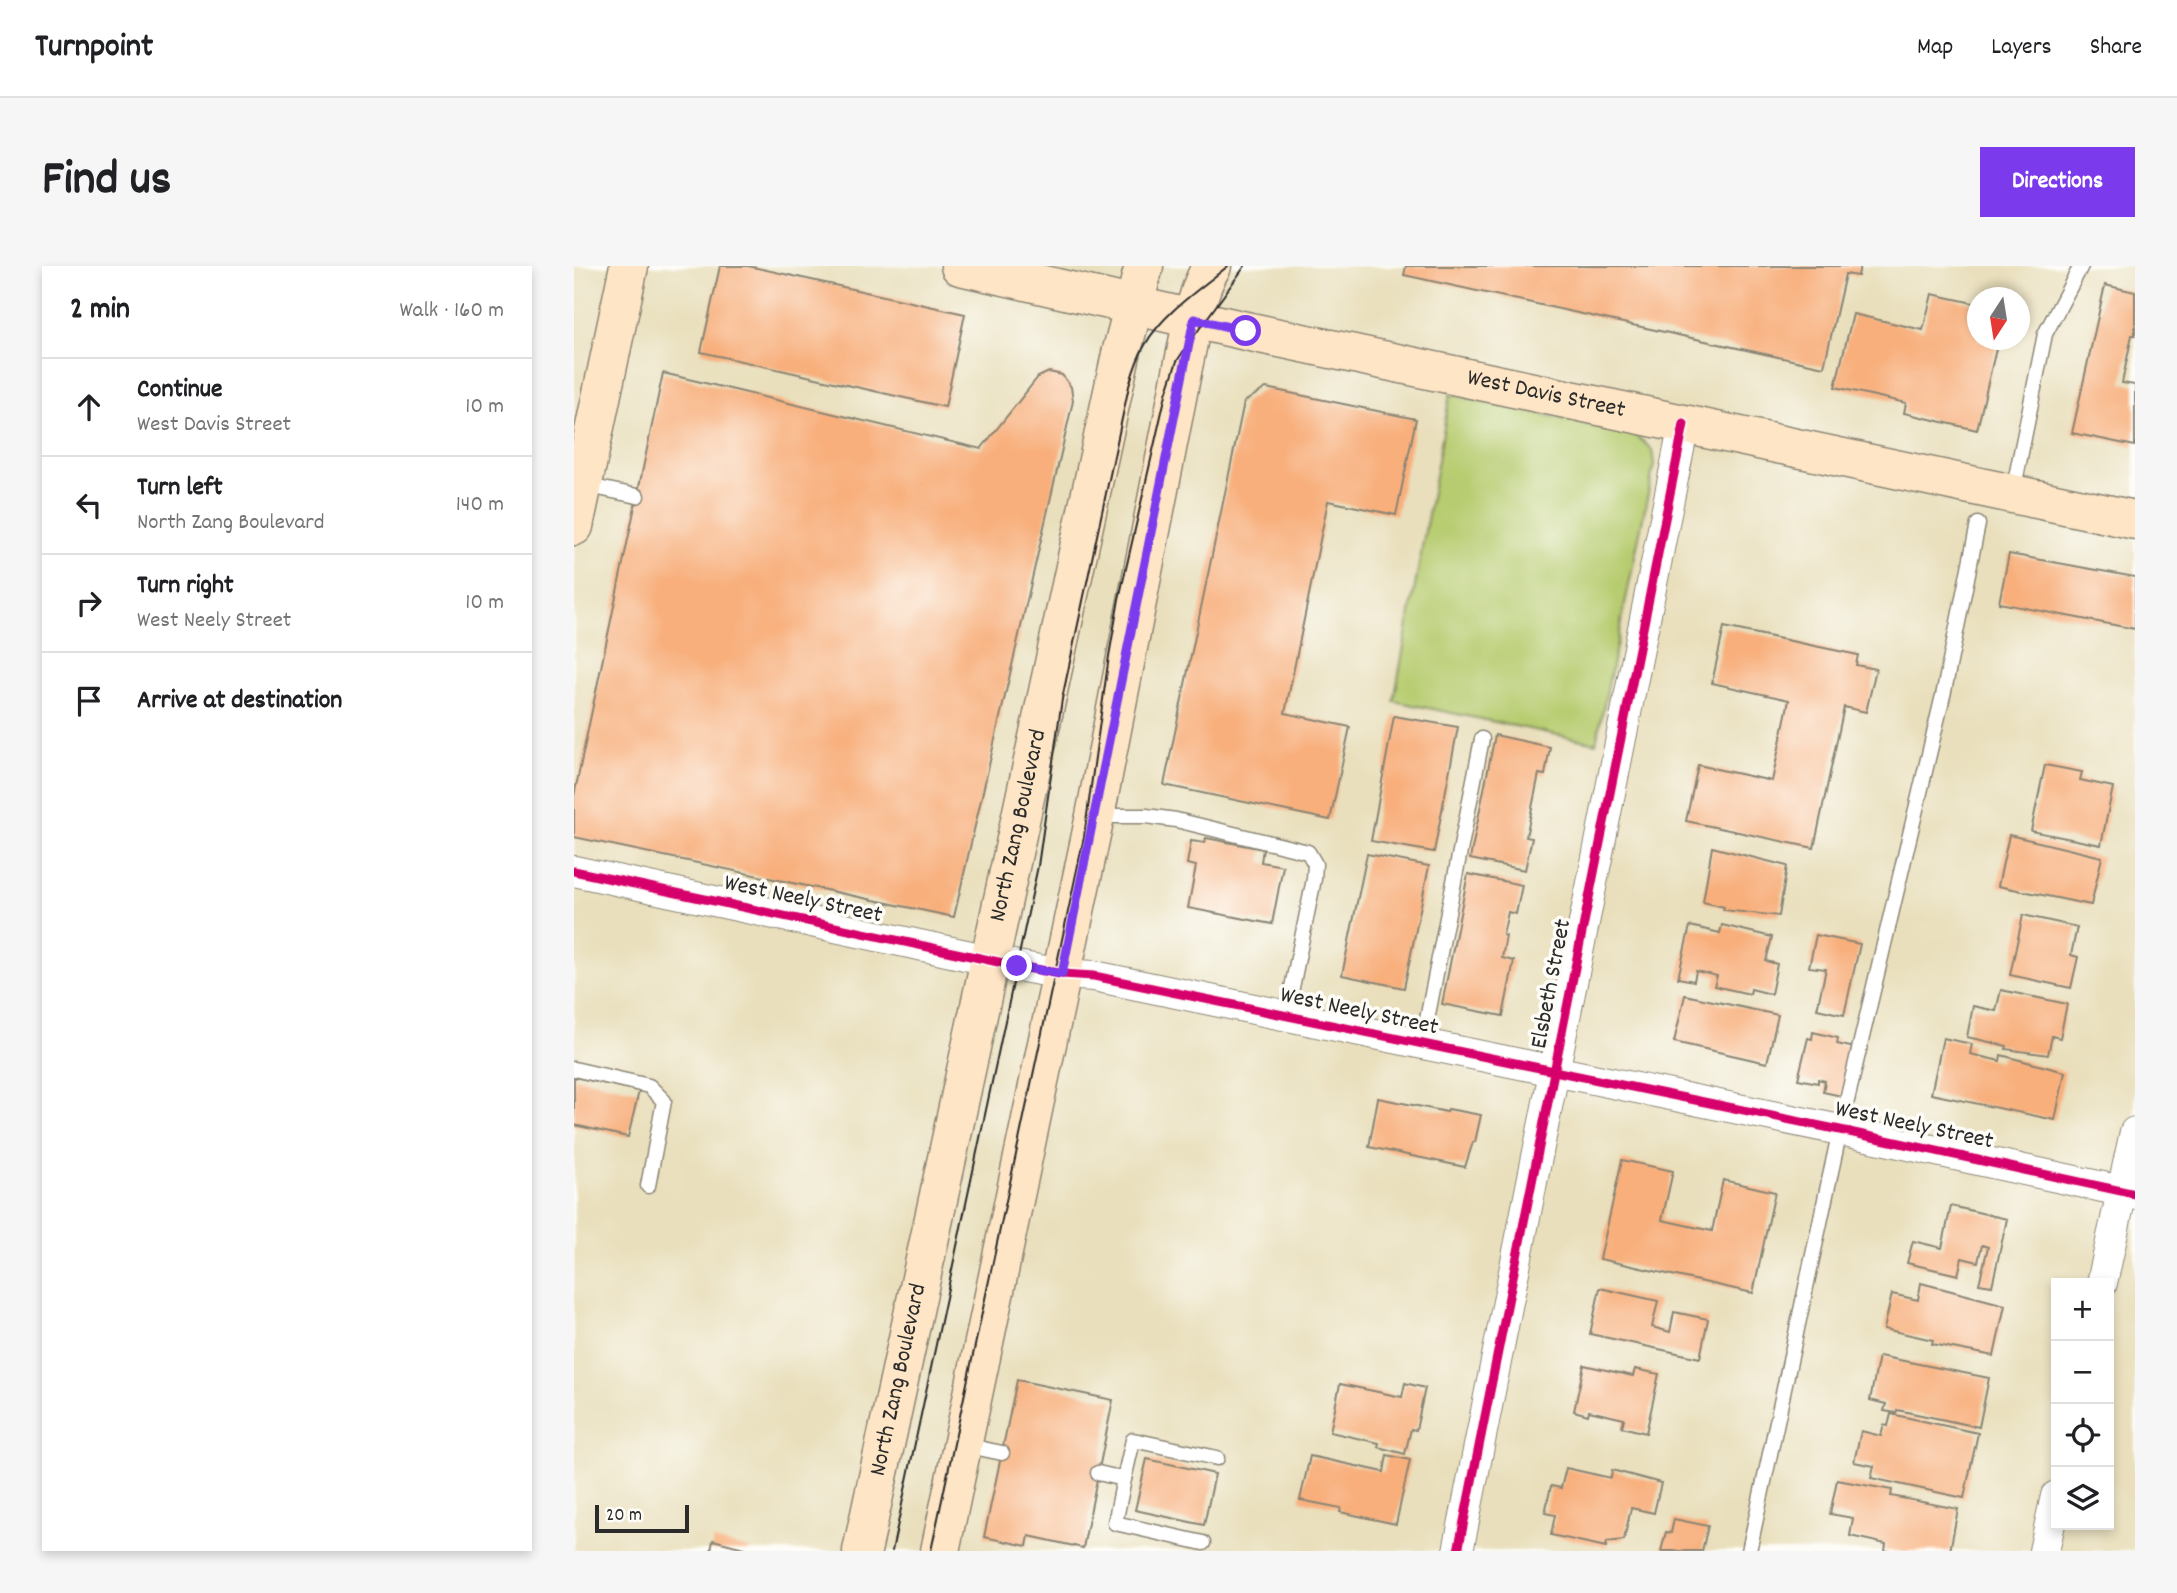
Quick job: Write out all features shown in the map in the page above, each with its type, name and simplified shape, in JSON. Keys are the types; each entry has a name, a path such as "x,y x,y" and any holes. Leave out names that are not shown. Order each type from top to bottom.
{"main road":[{"path":"574,526 629,266"},
{"name":"West Davis Street","path":"960,266 1194,319 2135,520"},
{"name":"North Zang Boulevard","path":"862,1551 1118,368 1144,266"},
{"path":"940,1551 1095,816 1194,319 1206,275 1212,266"}],"street":[{"name":"Elsbeth Street","path":"1458,1551 1684,424"},
{"name":"West Neely Street","path":"574,872 991,960 1062,974 1094,976 1840,1130 2129,1193"},
{"path":"2104,1278 2129,1193 2135,1132"},
{"path":"2044,1551 2051,1519"}],"lane":[{"path":"2012,494 2045,334 2081,266"},
{"path":"583,485 637,496"},
{"path":"1749,1551 1840,1130 1944,691 1978,524"},
{"path":"1422,1045 1482,739"},
{"path":"1095,816 1146,816 1176,820 1308,852 1315,864 1314,879 1286,1017"},
{"path":"574,1069 649,1086 664,1101 648,1186"},
{"path":"1203,1543 1115,1523 1133,1440 1217,1458"},
{"path":"963,1444 1002,1453"},
{"path":"1098,1473 1124,1479"}],"green space":[{"path":"1450,394 1636,435 1652,450 1654,465 1596,743 1394,701"}],"building":[{"path":"720,266 748,266 965,314 945,407 701,352"},
{"path":"1406,266 1860,266 1858,276 1845,274 1824,367 1404,275"},
{"path":"2105,285 2135,292 2135,335 2132,335 2122,383 2135,385 2135,446 2072,433"},
{"path":"1932,294 1967,302 1967,350 1996,350 1977,430 1904,413 1906,403 1835,387 1853,314 1923,330"},
{"path":"1049,372 1062,375 1071,387 1073,401 954,917 574,837 574,796 663,373 981,449 1038,377"},
{"path":"1266,388 1416,419 1396,515 1328,501 1285,713 1350,727 1330,820 1164,785 1244,402"},
{"path":"2009,554 2135,577 2135,629 1999,603"},
{"path":"1724,627 1858,655 1856,665 1876,669 1866,712 1844,707 1814,848 1686,821 1698,765 1772,781 1789,700 1712,683"},
{"path":"1394,716 1458,727 1434,852 1371,841"},
{"path":"1495,735 1550,747 1545,775 1539,774 1526,837 1532,838 1525,870 1470,859"},
{"path":"2045,765 2082,772 2080,780 2113,787 2101,845 2031,831"},
{"path":"2009,835 2102,857 2091,905 1998,886"},
{"path":"1206,838 1263,849 1261,862 1283,866 1272,924 1188,908 1196,866 1187,864 1191,841 1205,843"},
{"path":"1712,847 1787,866 1779,916 1723,910 1724,907 1703,902"},
{"path":"1367,854 1429,866 1404,988 1342,975"},
{"path":"1468,874 1522,885 1516,914 1508,912 1503,935 1506,936 1502,958 1514,961 1503,1016 1442,1004"},
{"path":"2023,915 2077,927 2071,955 2078,957 2071,988 2010,975"},
{"path":"1722,925 1772,937 1766,961 1777,964 1771,994 1751,989 1750,994 1714,986 1717,976 1696,971 1694,981 1678,978 1690,926 1720,933"},
{"path":"1816,935 1860,944 1844,1015 1817,1009 1826,969 1809,967"},
{"path":"2001,990 2067,1004 2060,1038 2052,1036 2048,1055 2006,1049 2007,1046 1967,1037 1973,1006 1996,1011"},
{"path":"1685,995 1778,1015 1767,1063 1674,1042"},
{"path":"1813,1032 1838,1038 1837,1044 1855,1048 1842,1096 1823,1092 1825,1081 1818,1079 1818,1083 1798,1079 1808,1038 1812,1039"},
{"path":"1943,1038 1972,1044 1970,1054 2000,1061 2001,1055 2065,1072 2055,1120 1931,1094"},
{"path":"574,1077 639,1091 628,1137 574,1125"},
{"path":"1378,1098 1447,1112 1448,1109 1481,1115 1475,1142 1465,1167 1369,1147"},
{"path":"1622,1160 1673,1171 1662,1220 1712,1231 1723,1180 1775,1192 1753,1293 1600,1259"},
{"path":"1951,1206 2007,1219 1992,1286 1979,1284 1988,1247 1982,1245 1978,1262 1962,1258 1958,1275 1907,1263 1913,1241 1942,1248"},
{"path":"1921,1283 2005,1305 1994,1356 1932,1344 1933,1340 1884,1329 1892,1294 1918,1300"},
{"path":"1600,1288 1658,1301 1652,1327 1670,1332 1674,1312 1708,1319 1700,1358 1590,1334"},
{"path":"1879,1356 1989,1378 1979,1427 1897,1410 1896,1413 1884,1411 1886,1404 1870,1400"},
{"path":"1584,1365 1633,1376 1635,1369 1659,1374 1646,1433 1622,1427 1624,1419 1589,1411 1588,1415 1574,1411"},
{"path":"1017,1380 1113,1400 1083,1548 1029,1536 1027,1546 984,1537"},
{"path":"1405,1383 1425,1388 1416,1430 1411,1429 1405,1454 1378,1447 1379,1443 1330,1432 1340,1384 1402,1397"},
{"path":"1891,1414 1978,1433 1964,1498 1871,1478 1874,1466 1854,1462 1861,1431 1881,1436 1884,1425 1888,1426"},
{"path":"1387,1455 1410,1460 1396,1524 1340,1512 1341,1508 1300,1500 1310,1456 1384,1472"},
{"path":"1147,1459 1215,1474 1204,1525 1135,1510"},
{"path":"1566,1468 1611,1478 1612,1470 1661,1483 1654,1513 1631,1508 1624,1540 1607,1542 1606,1547 1551,1535 1555,1515 1545,1513 1551,1486 1561,1488"},
{"path":"1837,1480 1892,1490 1891,1496 1958,1509 1950,1551 1885,1551 1886,1544 1850,1536 1853,1518 1830,1514"},
{"path":"1674,1519 1708,1526 1702,1551 1661,1551 1666,1532 1671,1533"},
{"path":"713,1540 752,1550 752,1551 711,1551"}],"tram line":[{"path":"892,1551 1038,866 1062,699 1129,386 1142,350 1162,322 1228,266"},
{"path":"931,1551 1084,837 1119,599 1166,394 1177,361 1245,266"}],"cycle path":[{"path":"1458,1551 1684,424"},
{"path":"574,871 1017,966 1062,974 1094,976 1840,1130 2135,1194"}],"route":[{"path":"1017,966 1062,974 1194,319 1246,331"}]}
